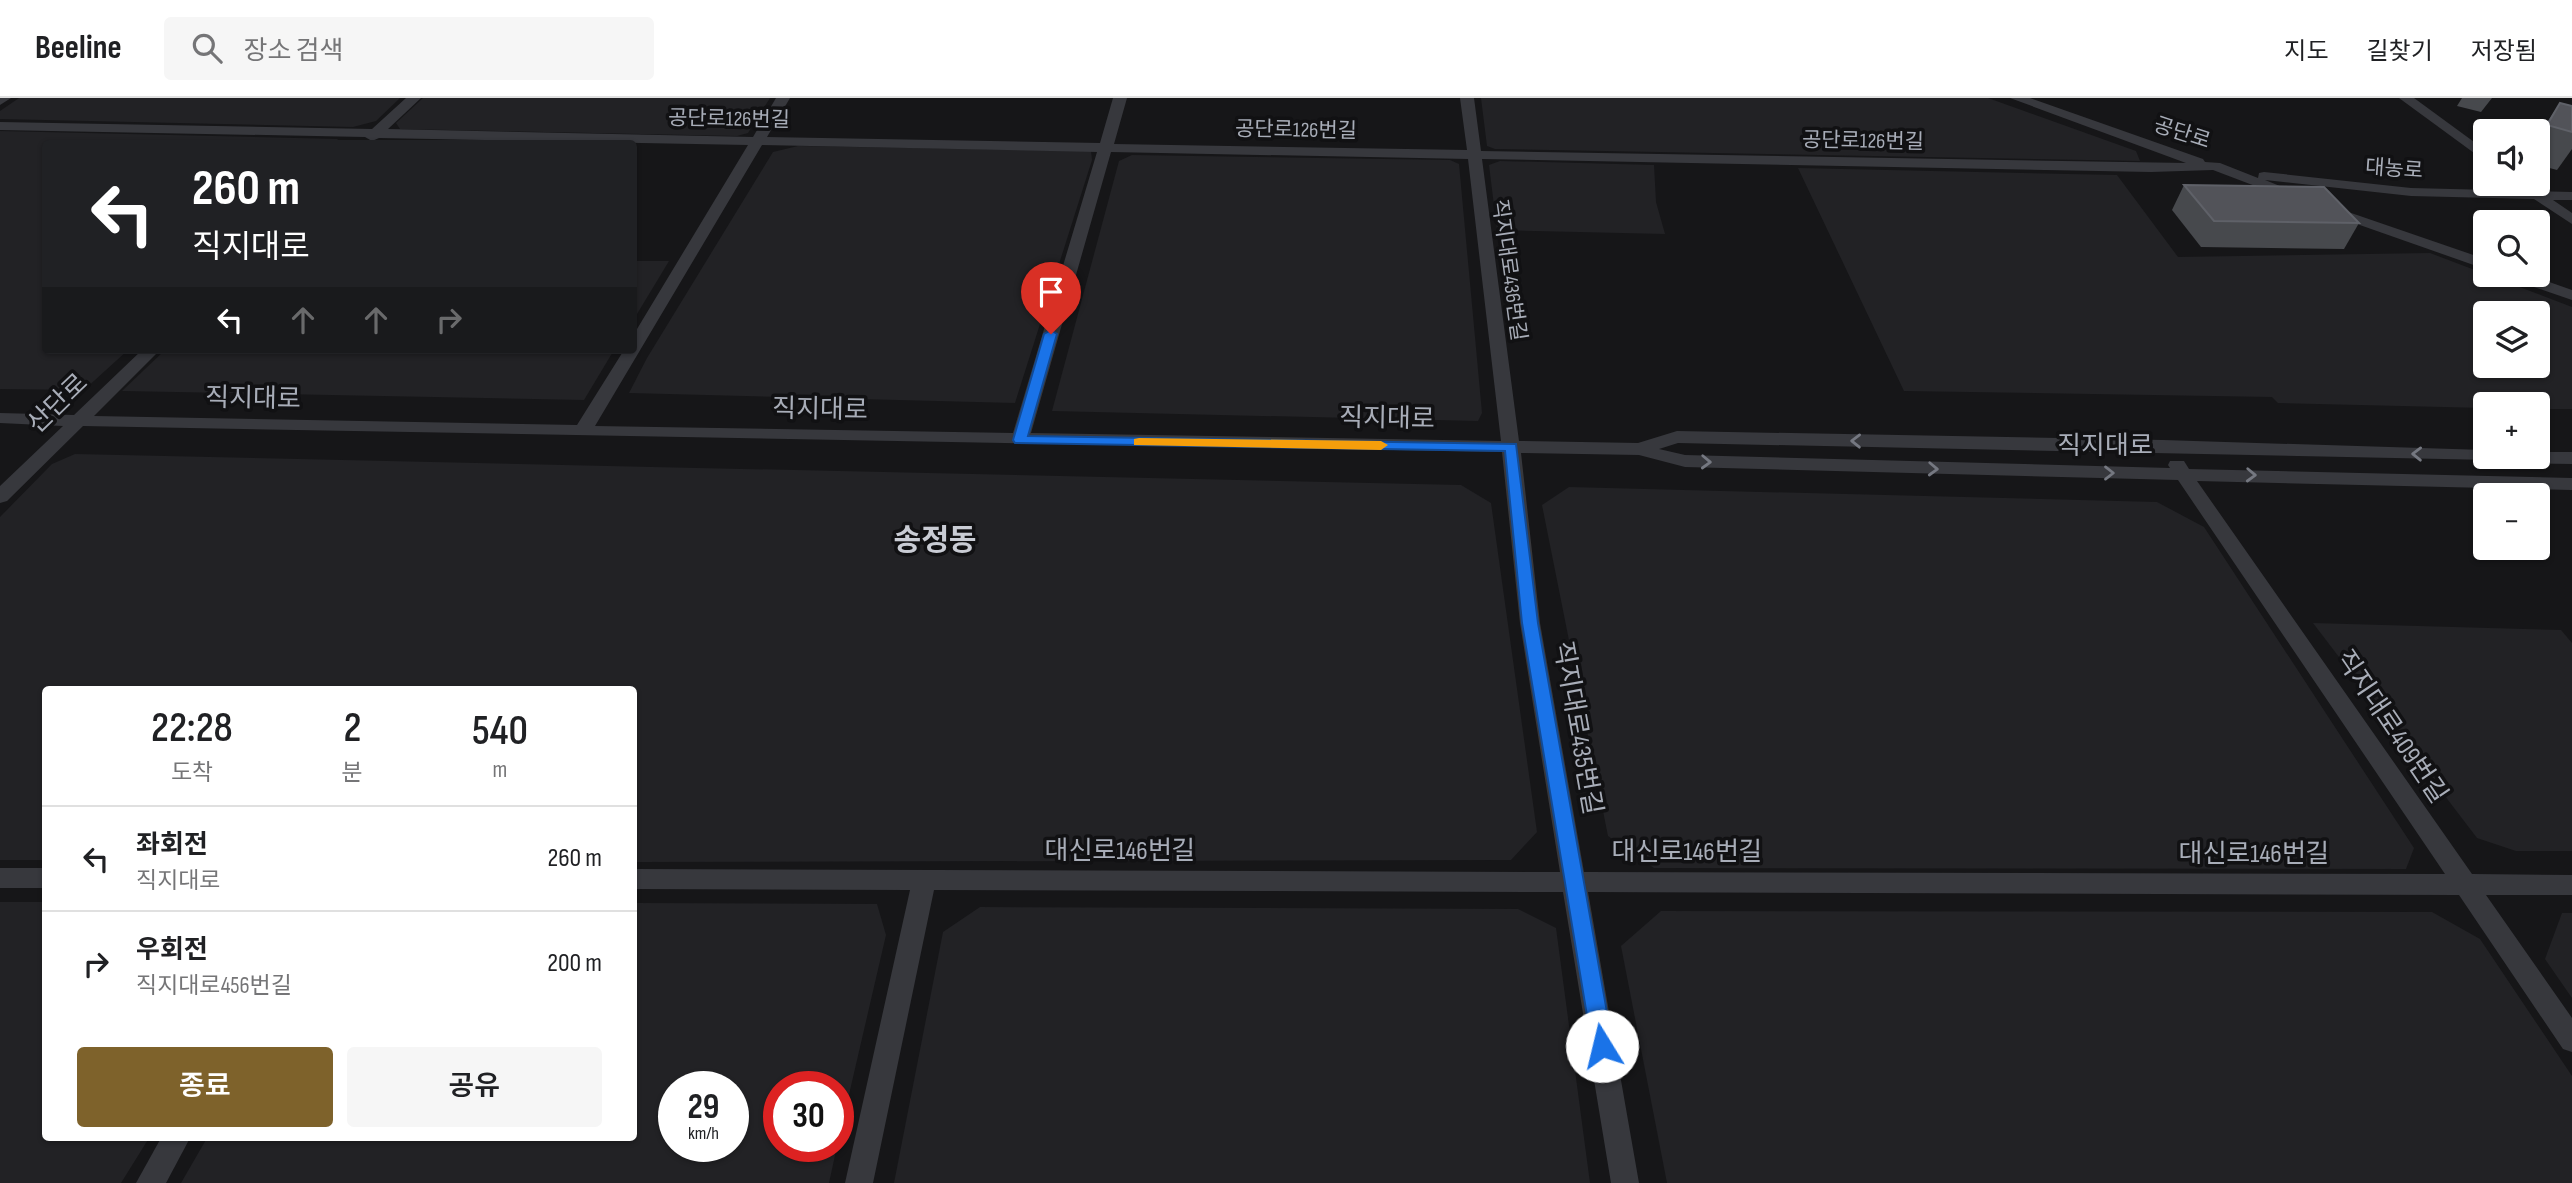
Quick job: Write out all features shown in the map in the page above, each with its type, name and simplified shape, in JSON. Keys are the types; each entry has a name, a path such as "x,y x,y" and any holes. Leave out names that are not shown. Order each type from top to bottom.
{"street":[{"path":"371,139 414,98"},
{"path":"637,341 783,98"},
{"path":"1020,440 1120,98"},
{"name":"직지대로436번길","path":"1467,98 1511,447"},
{"name":"공단로","path":"2017,98 2215,166"},
{"path":"2406,98 2473,147"},
{"name":"공단로126번길","path":"0,125 371,139 758,140 2151,168 2215,166"},
{"path":"2215,166 2307,202 2473,260"},
{"name":"대농로","path":"2215,166 2279,178 2359,187 2473,193"},
{"path":"2358,218 2335,199 2334,192 2359,187"},
{"path":"2539,196 2572,220"},
{"name":"대농로","path":"2550,196 2572,196"},
{"path":"2549,287 2572,295"},
{"name":"산단로","path":"0,496 148,354"},
{"path":"583,430 629,354"},
{"name":"직지대로","path":"0,418 165,424 1639,449 1685,461 1975,471 2182,473 2572,484"},
{"name":"직지대로","path":"1639,449 1676,437 2164,446 2473,456"},
{"name":"직지대로409번길","path":"2164,446 2572,1040"},
{"name":"직지대로435번길","path":"1511,447 1530,623 1625,1183"},
{"path":"2550,458 2572,458"},
{"path":"0,878 42,878"},
{"name":"대신로146번길","path":"637,879 2572,885"},
{"path":"859,1183 924,880"},
{"path":"149,1183 174,1141"}],"shaded area":[{"path":"19,98 400,98 376,121 353,127 0,119 0,111"},
{"path":"423,98 770,98 748,133 737,136 400,129 396,123"},
{"path":"1481,98 1988,98 2136,151 2140,161 1495,149 1487,146"},
{"path":"0,131 338,140 42,140 42,354 124,354 84,390 0,389"},
{"path":"798,146 1091,151 1092,160 1015,403 629,393 647,358 773,152"},
{"path":"1132,155 1450,160 1459,164 1482,413 1478,421 1052,411 1119,161"},
{"path":"1500,161 1654,165 1656,202 1665,234 1497,230 1489,165"},
{"path":"1798,168 2117,175 2178,257 2430,253 2473,269 2473,287 2519,287 2572,307 2572,409 2550,409 2550,392 2473,392 2473,408 2278,403 2272,397 1904,391"},
{"path":"637,261 669,261 637,314"},
{"path":"161,354 612,354 584,400 122,391"},
{"path":"75,454 1461,485 1491,503 1537,832 1511,860 637,862 637,686 42,686 42,860 0,860 0,517 52,464"},
{"path":"1569,487 2157,502 2204,527 2414,848 2406,869 1654,868 1608,836 1542,505"},
{"path":"2313,623 2561,630 2572,643 2572,851 2516,851 2477,838"},
{"path":"0,902 42,902 42,1141 147,1141 121,1183 0,1183"},
{"path":"637,903 877,904 886,935 854,1073 763,1071 763,1162 834,1162 829,1183 181,1183 205,1141 637,1141"},
{"path":"980,907 1518,909 1556,928 1590,1183 894,1183 943,932"},
{"path":"1661,911 2432,912 2480,939 2572,1076 2572,1183 1667,1183 1621,946"},
{"path":"2562,913 2572,913 2572,998 2545,959"}],"building":[{"path":"2560,103 2572,106 2572,132 2550,126 2550,120"},
{"path":"2184,185 2324,187 2359,223 2214,221"}],"slow traffic":[{"path":"1139,442 1381,445"}],"district":[{"name":"송정동","path":"935,541"}],"route":[{"path":"1051,334 1020,440 1511,447 1530,623 1602,1046"}]}
